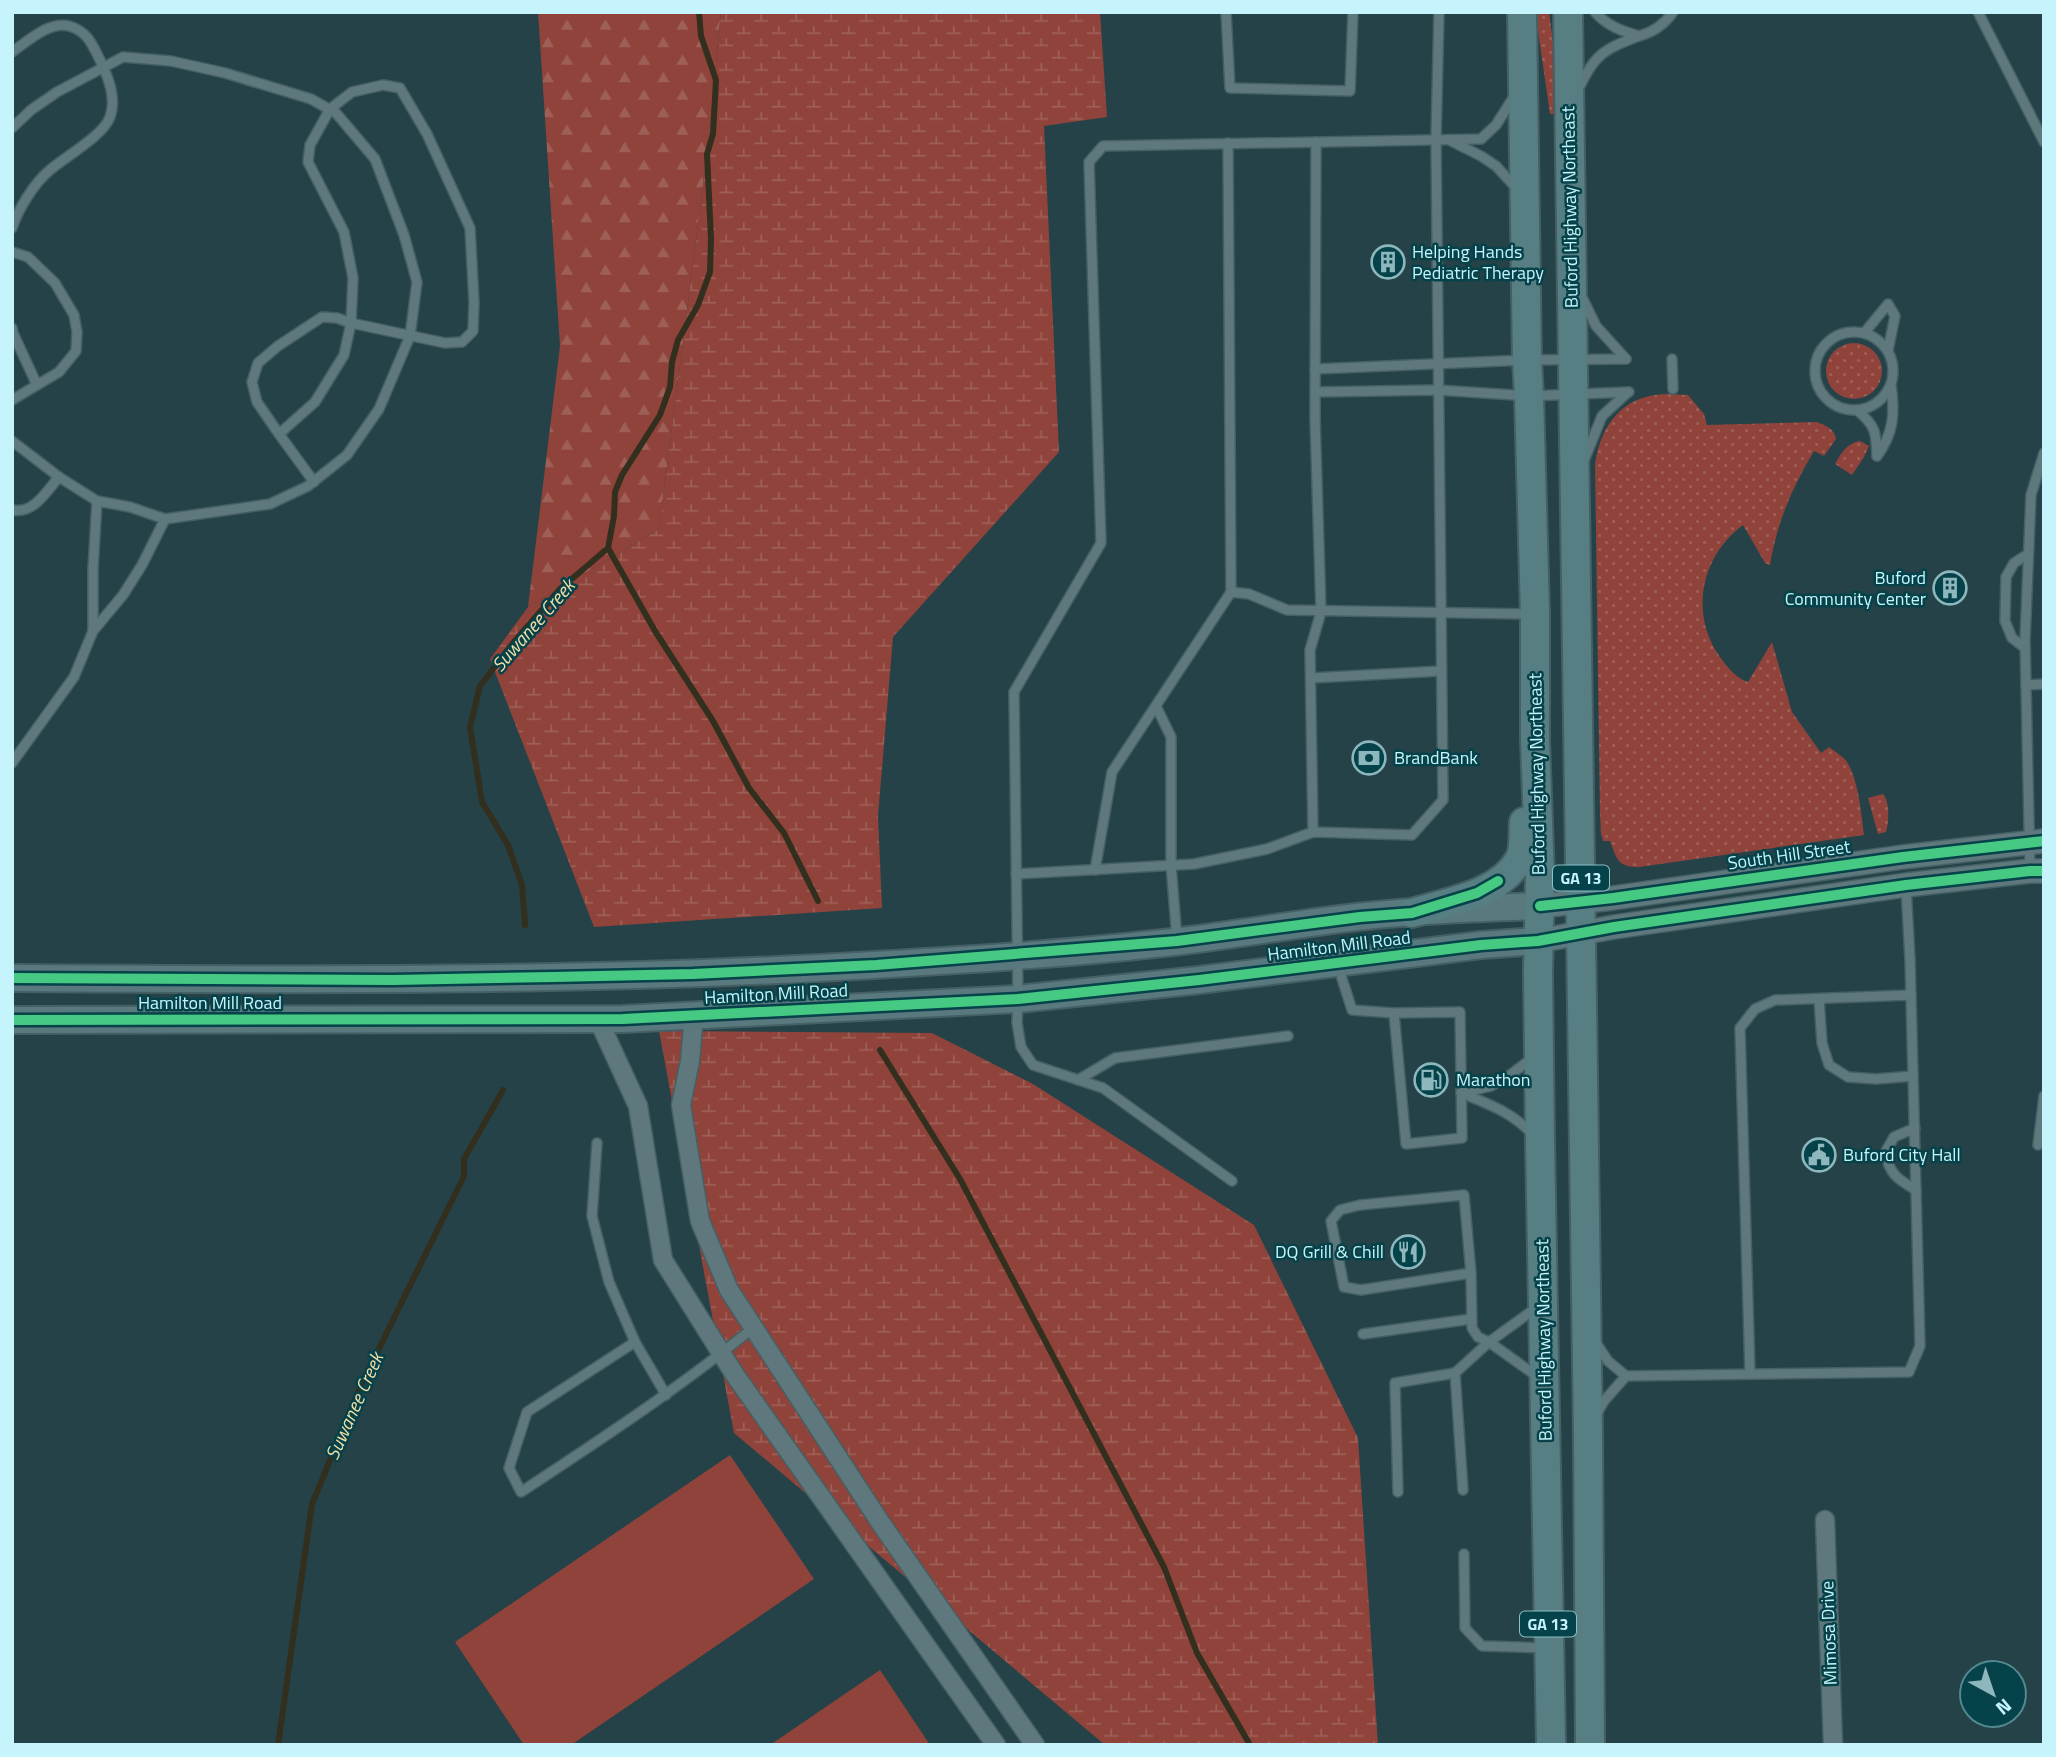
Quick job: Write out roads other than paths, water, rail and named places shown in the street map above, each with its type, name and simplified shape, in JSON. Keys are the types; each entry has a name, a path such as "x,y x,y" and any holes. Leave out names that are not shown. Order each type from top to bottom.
{"main road":[{"name":"Buford Highway Northeast","path":"1522,12 1540,906 1540,1143 1550,1745"},
{"name":"Buford Highway Northeast","path":"1568,12 1590,1745"},
{"path":"1412,913 1477,893 1498,881 1520,859 1535,740"},
{"name":"Hamilton Mill Road","path":"12,978 393,980 655,975 876,965 1177,941 1360,917 1540,906"},
{"name":"Hamilton Mill Road","path":"12,1020 598,1019 1018,999 1538,941"}],"street":[{"name":"South Hill Street","path":"1540,906 1903,857 2036,842"},
{"path":"1538,941 1615,927 1906,885 2037,871"},
{"path":"694,1015 690,1061 681,1105 701,1221 729,1290 880,1522 1035,1745"},
{"path":"598,1019 638,1106 663,1260 721,1353 996,1745"},
{"name":"Mimosa Drive","path":"1825,1520 1833,1745"}],"lane":[{"path":"1226,12 1230,88 1349,91 1353,12"},
{"path":"1016,874 1194,864 1266,849 1313,832 1412,835 1443,800 1436,140 1439,12"},
{"path":"1595,12 1615,29 1639,36"},
{"path":"1569,108 1595,59 1616,45 1654,32 1673,12"},
{"path":"1978,12 2044,142"},
{"path":"12,52 46,29 65,25 81,30 89,38 113,95 110,117 99,132 47,172 17,213 12,228"},
{"path":"12,128 31,110 57,92 123,57 171,61 225,73 311,99 336,113 375,159 404,234 417,282 410,337 379,409 346,455 308,486 270,504 165,519 130,507 97,501 59,477 12,441"},
{"path":"1232,1181 1103,1088 1033,1065 1021,1046 1017,1023 1014,692 1101,544 1089,162 1103,146 1481,139 1496,125 1522,84"},
{"path":"279,434 315,402 344,355 351,323 353,278 344,232 309,162 310,145 330,109 352,92 383,85 400,88 427,134 470,229 473,331 462,342 445,343 410,337 351,323 337,318 322,317 278,346 258,363 252,382 257,402 279,434 314,482"},
{"path":"1449,140 1496,166 1524,196"},
{"path":"1313,832 1310,650 1321,612 1315,391 1316,142"},
{"path":"1095,870 1112,772 1231,592 1228,144"},
{"path":"12,252 28,257 55,283 74,315 77,332 76,351 59,372 12,400"},
{"path":"1315,369 1527,360 1626,359 1596,326 1571,275"},
{"path":"1865,332 1888,304 1895,316 1888,350"},
{"path":"12,328 37,385"},
{"path":"1865,332 1876,337 1888,350 1894,369 1888,392 1880,401 1857,410 1843,409 1821,393 1815,366 1819,353 1827,342 1838,334 1865,332"},
{"path":"1672,359 1674,389"},
{"path":"1857,410 1877,433 1877,456 1886,443 1890,430 1894,405 1891,384"},
{"path":"1315,391 1438,390 1529,396 1629,392 1602,416 1574,489"},
{"path":"2037,871 2025,648 2031,495 2044,453"},
{"path":"12,510 21,512 33,508 59,477"},
{"path":"2034,487 2044,489"},
{"path":"93,631 97,501"},
{"path":"12,763 74,677 93,631 123,596 165,519"},
{"path":"2025,648 2012,638 2005,621 2006,577 2014,563 2028,554"},
{"path":"1231,592 1249,594 1287,610 1535,614"},
{"path":"1311,678 1441,671"},
{"path":"2026,685 2044,684"},
{"path":"1156,706 1171,737 1171,865 1177,941"},
{"path":"1586,1329 1608,1361 1626,1376 1909,1372 1920,1346 1906,885"},
{"path":"1338,964 1352,1010 1394,1013 1460,1012 1462,1138 1406,1144 1394,1013"},
{"path":"1750,1374 1740,1028 1755,1009 1775,1000 1911,995"},
{"path":"1819,999 1822,1043 1829,1065 1848,1077 1876,1079 1913,1076"},
{"path":"1077,1080 1115,1058 1288,1036"},
{"path":"1461,1093 1491,1086 1510,1076 1539,1053"},
{"path":"1461,1093 1510,1114 1540,1143"},
{"path":"2038,1145 2044,1096"},
{"path":"1915,1128 1894,1137 1885,1153 1888,1169 1900,1181 1916,1190"},
{"path":"597,1143 592,1216 608,1282 635,1342 666,1395"},
{"path":"1471,1273 1361,1290 1344,1287 1331,1221 1340,1210 1360,1205 1464,1195 1471,1273 1472,1328 1475,1334 1545,1381"},
{"path":"1398,1492 1395,1383 1455,1373 1489,1342 1544,1303"},
{"path":"1363,1334 1471,1319"},
{"path":"635,1342 527,1412 509,1468 521,1492 666,1395 753,1328"},
{"path":"1455,1373 1463,1490"},
{"path":"1588,1433 1604,1401 1626,1376"},
{"path":"1464,1554 1465,1628 1482,1646 1549,1648"}],"waterway":[{"name":"Suwanee Creek","path":"525,925 522,885 508,845 482,802 470,727 480,686 513,643 560,589 608,548 615,492 622,475 660,415 670,387 672,362 678,340 698,305 710,272 707,154 713,134 716,80 701,36 699,12"},
{"path":"608,548 655,631 713,721 749,788 784,833 818,901"},
{"path":"880,1050 960,1179 1164,1567 1197,1653 1250,1745"},
{"name":"Suwanee Creek","path":"278,1745 312,1504 361,1385 464,1176 464,1159 503,1090"}],"place":[{"name":"Helping Hands Pediatric Therapy","path":"1388,262"},
{"name":"Buford Community Center","path":"1950,588"},
{"name":"BrandBank","path":"1369,758"},
{"name":"Marathon","path":"1431,1080"},
{"name":"Buford City Hall","path":"1819,1155"},
{"name":"DQ Grill & Chill","path":"1408,1252"}]}
